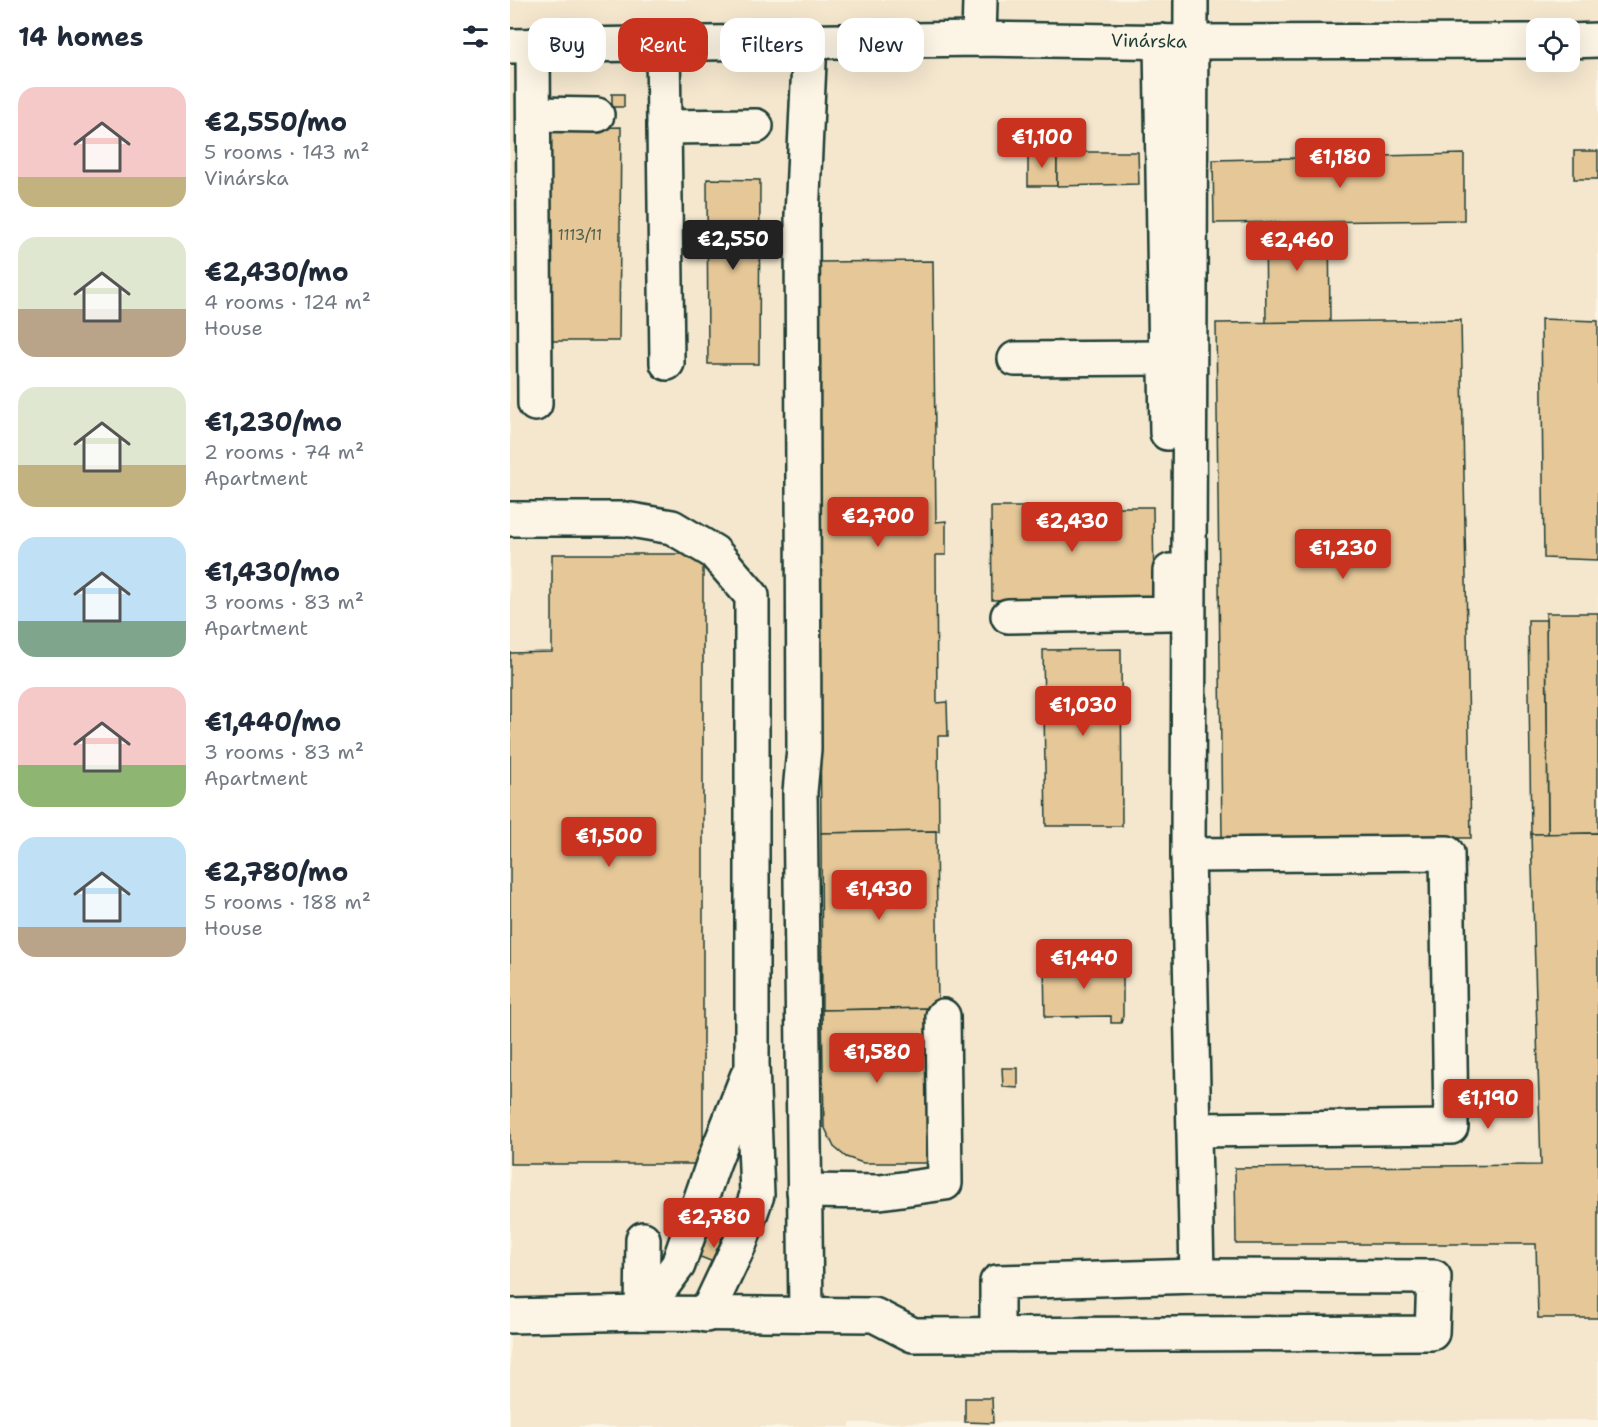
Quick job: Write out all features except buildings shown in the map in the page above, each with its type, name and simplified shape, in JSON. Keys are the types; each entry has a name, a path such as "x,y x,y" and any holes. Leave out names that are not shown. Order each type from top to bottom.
{"street":[{"path":"979,39 980,0"},
{"path":"1008,616 1170,613 1166,358 1176,42 1191,0"},
{"name":"Vinárska","path":"825,41 979,39 1176,42 1526,42"},
{"path":"1580,41 1598,40"},
{"path":"1176,42 1188,855 1197,1276"},
{"name":"Vinárska","path":"521,46 618,45"},
{"path":"521,46 534,114 535,404"},
{"path":"663,72 667,363"},
{"path":"806,1315 800,792 804,749 802,216 809,72"},
{"path":"534,114 597,115"},
{"path":"664,127 756,126"},
{"path":"1015,358 1166,358"},
{"path":"510,519 625,519 672,527 714,552 752,596 752,1064 757,1196 731,1265 706,1315"},
{"path":"1188,855 1447,853 1451,1127 1194,1130"},
{"path":"804,1191 880,1192 945,1183 943,1016"},
{"path":"642,1313 678,1265 713,1164 752,1064"},
{"path":"642,1313 644,1239"},
{"path":"510,1316 642,1313 874,1315 913,1335 997,1335 1432,1333 1434,1277 1197,1276 997,1282 997,1335"}],"shaded area":[{"path":"510,0 1598,0 1598,1420 850,1423 850,1427 510,1427"}]}
